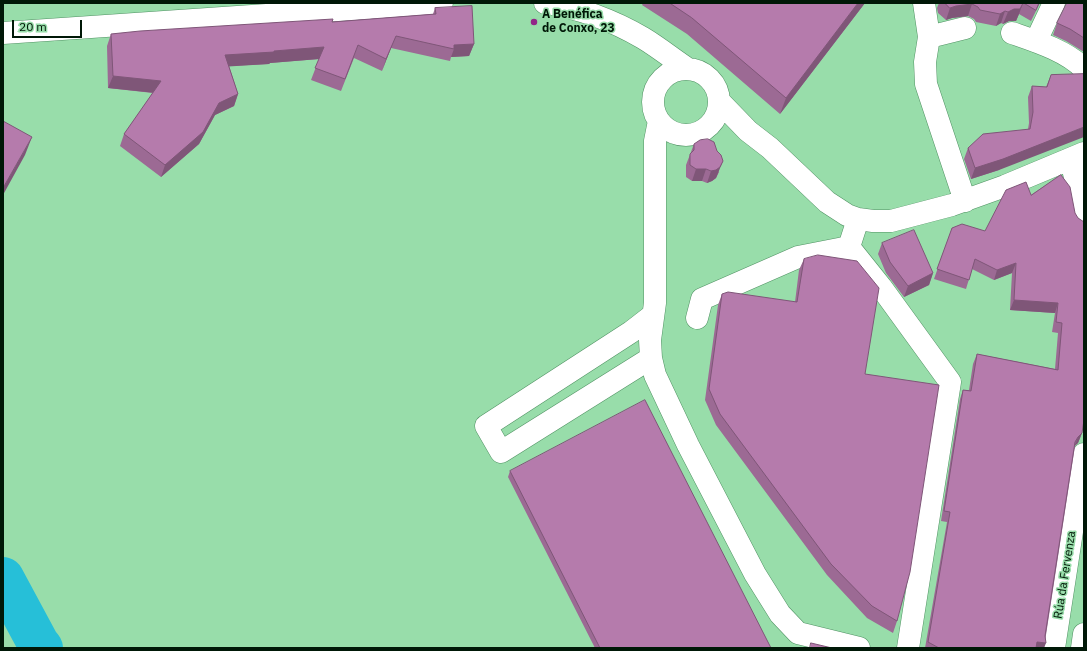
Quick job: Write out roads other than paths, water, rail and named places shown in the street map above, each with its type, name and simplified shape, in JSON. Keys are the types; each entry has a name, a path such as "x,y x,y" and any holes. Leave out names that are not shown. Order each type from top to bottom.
{"street":[{"path":"3,33 280,8 442,3"},
{"path":"545,3 573,9 623,27 643,38 688,69 702,73 712,82 718,94 719,101 719,108 716,116 711,124 704,129 686,135 677,134 659,121 653,105 653,98 662,79 677,70 688,69"},
{"path":"924,3 929,37 925,62 926,84 965,201"},
{"path":"1036,41 1054,3"},
{"path":"929,37 965,28"},
{"path":"1012,33 1036,41 1062,54 1079,64 1084,69"},
{"path":"643,38 653,56 662,79"},
{"path":"719,101 748,130 770,148 827,202 836,209 858,219 890,221 952,206 1078,156 1084,220"},
{"path":"659,121 655,141 655,302 650,340 651,358 655,375 688,445 755,574 796,640 859,648"},
{"path":"704,129 722,128 748,130"},
{"path":"655,155 677,134"},
{"path":"849,247 858,219"},
{"path":"697,318 702,299 798,258 849,247"},
{"path":"849,247 881,287 950,382 908,648"},
{"path":"651,358 501,452 486,426 631,332 653,315"},
{"name":"Rúa da Fervenza","path":"1054,648 1084,454"},
{"path":"1082,648 1084,634"}],"waterway":[{"path":"3,578 42,648"}],"place":[{"name":"A Benéfica de Conxo, 23","path":"534,22"}]}
